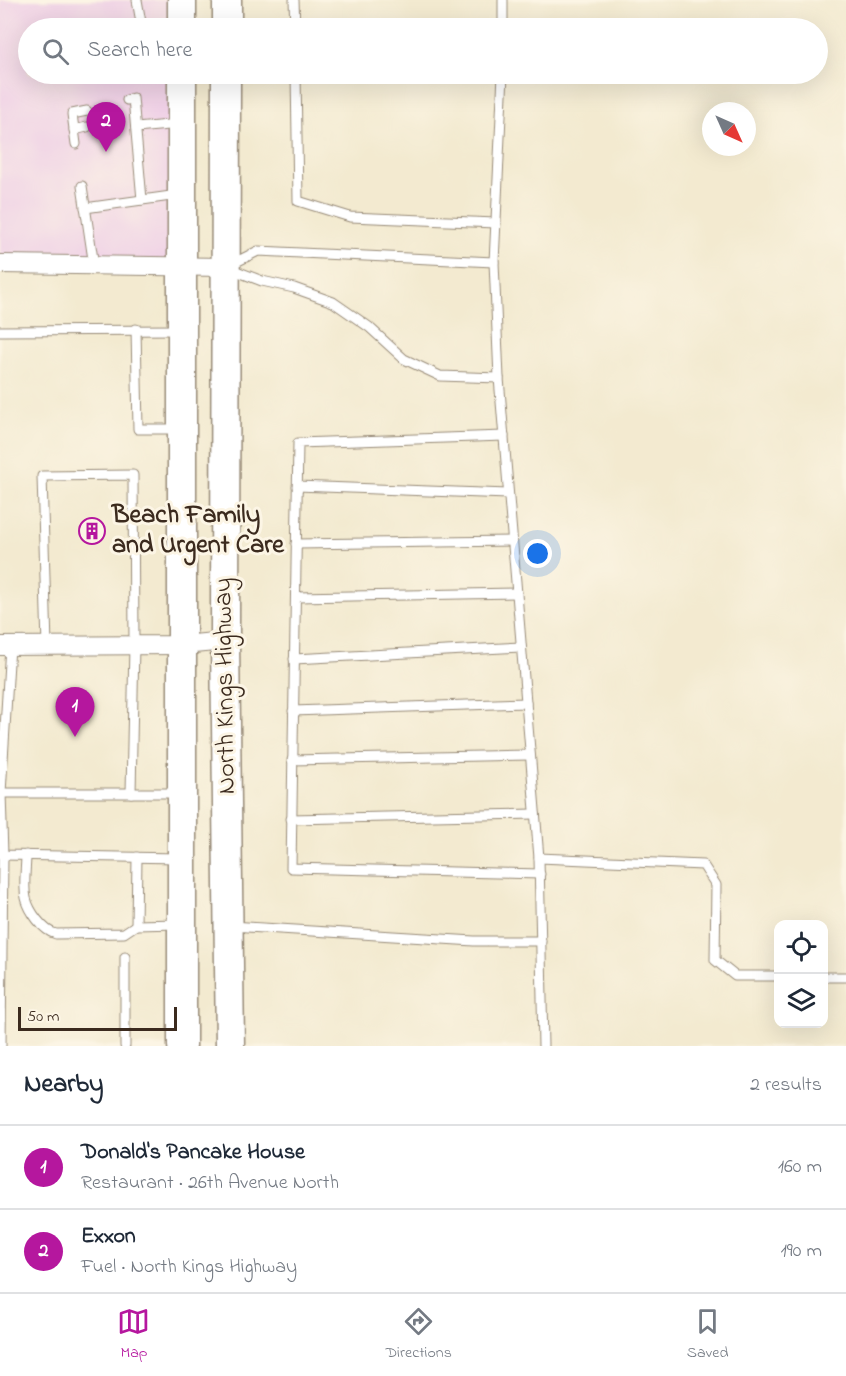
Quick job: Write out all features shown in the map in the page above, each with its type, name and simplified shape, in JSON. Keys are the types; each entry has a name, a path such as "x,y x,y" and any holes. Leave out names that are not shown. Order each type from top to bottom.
{"main road":[{"path":"182,0 182,18"},
{"path":"227,0 227,18"},
{"name":"North Kings Highway","path":"182,84 182,1046"},
{"name":"North Kings Highway","path":"226,84 225,641 230,1046"}],"street":[{"path":"0,264 226,267"},
{"path":"5,646 183,645 225,641"}],"lane":[{"path":"137,0 140,18"},
{"path":"294,0 295,18"},
{"path":"503,0 503,18"},
{"path":"296,84 298,201 350,216 496,223"},
{"path":"503,84 494,262 499,378 539,858 543,1046"},
{"path":"128,100 134,98 132,115 136,128 133,143 139,161 142,200"},
{"path":"76,144 72,114 87,111"},
{"path":"136,128 182,124"},
{"path":"74,130 87,127"},
{"path":"129,164 139,161"},
{"path":"82,186 94,266"},
{"path":"85,208 183,194"},
{"path":"226,267 258,251 494,262"},
{"path":"226,267 262,281 294,288 333,302 369,327 404,359 440,376 499,378"},
{"path":"136,329 138,429 183,429"},
{"path":"0,331 183,330"},
{"path":"504,436 298,443 291,868 540,874"},
{"path":"47,646 42,476 133,475 134,645 131,793"},
{"path":"297,486 508,494"},
{"path":"297,544 513,541"},
{"path":"296,597 517,593"},
{"path":"1,1046 3,855 1,793 5,646"},
{"path":"294,659 521,647"},
{"path":"293,711 526,704"},
{"path":"292,760 530,755"},
{"path":"1,793 182,793"},
{"path":"291,819 535,814"},
{"path":"3,855 182,858"},
{"path":"26,855 26,898 34,915 48,932 56,934 124,933 136,925 181,924"},
{"path":"136,925 137,857"},
{"path":"539,858 703,865 716,885 715,960 735,976 774,976"},
{"path":"229,926 474,941 541,940"},
{"path":"125,957 125,1046"},
{"path":"828,977 846,977"}],"shaded area":[{"path":"0,0 182,0 182,18 18,18 18,84 182,84 183,268 0,264"}],"place":[{"name":"Exxon","path":"106,152"},
{"name":"Beach Family and Urgent Care","path":"92,531"},
{"name":"Donald's Pancake House","path":"75,737"}]}
